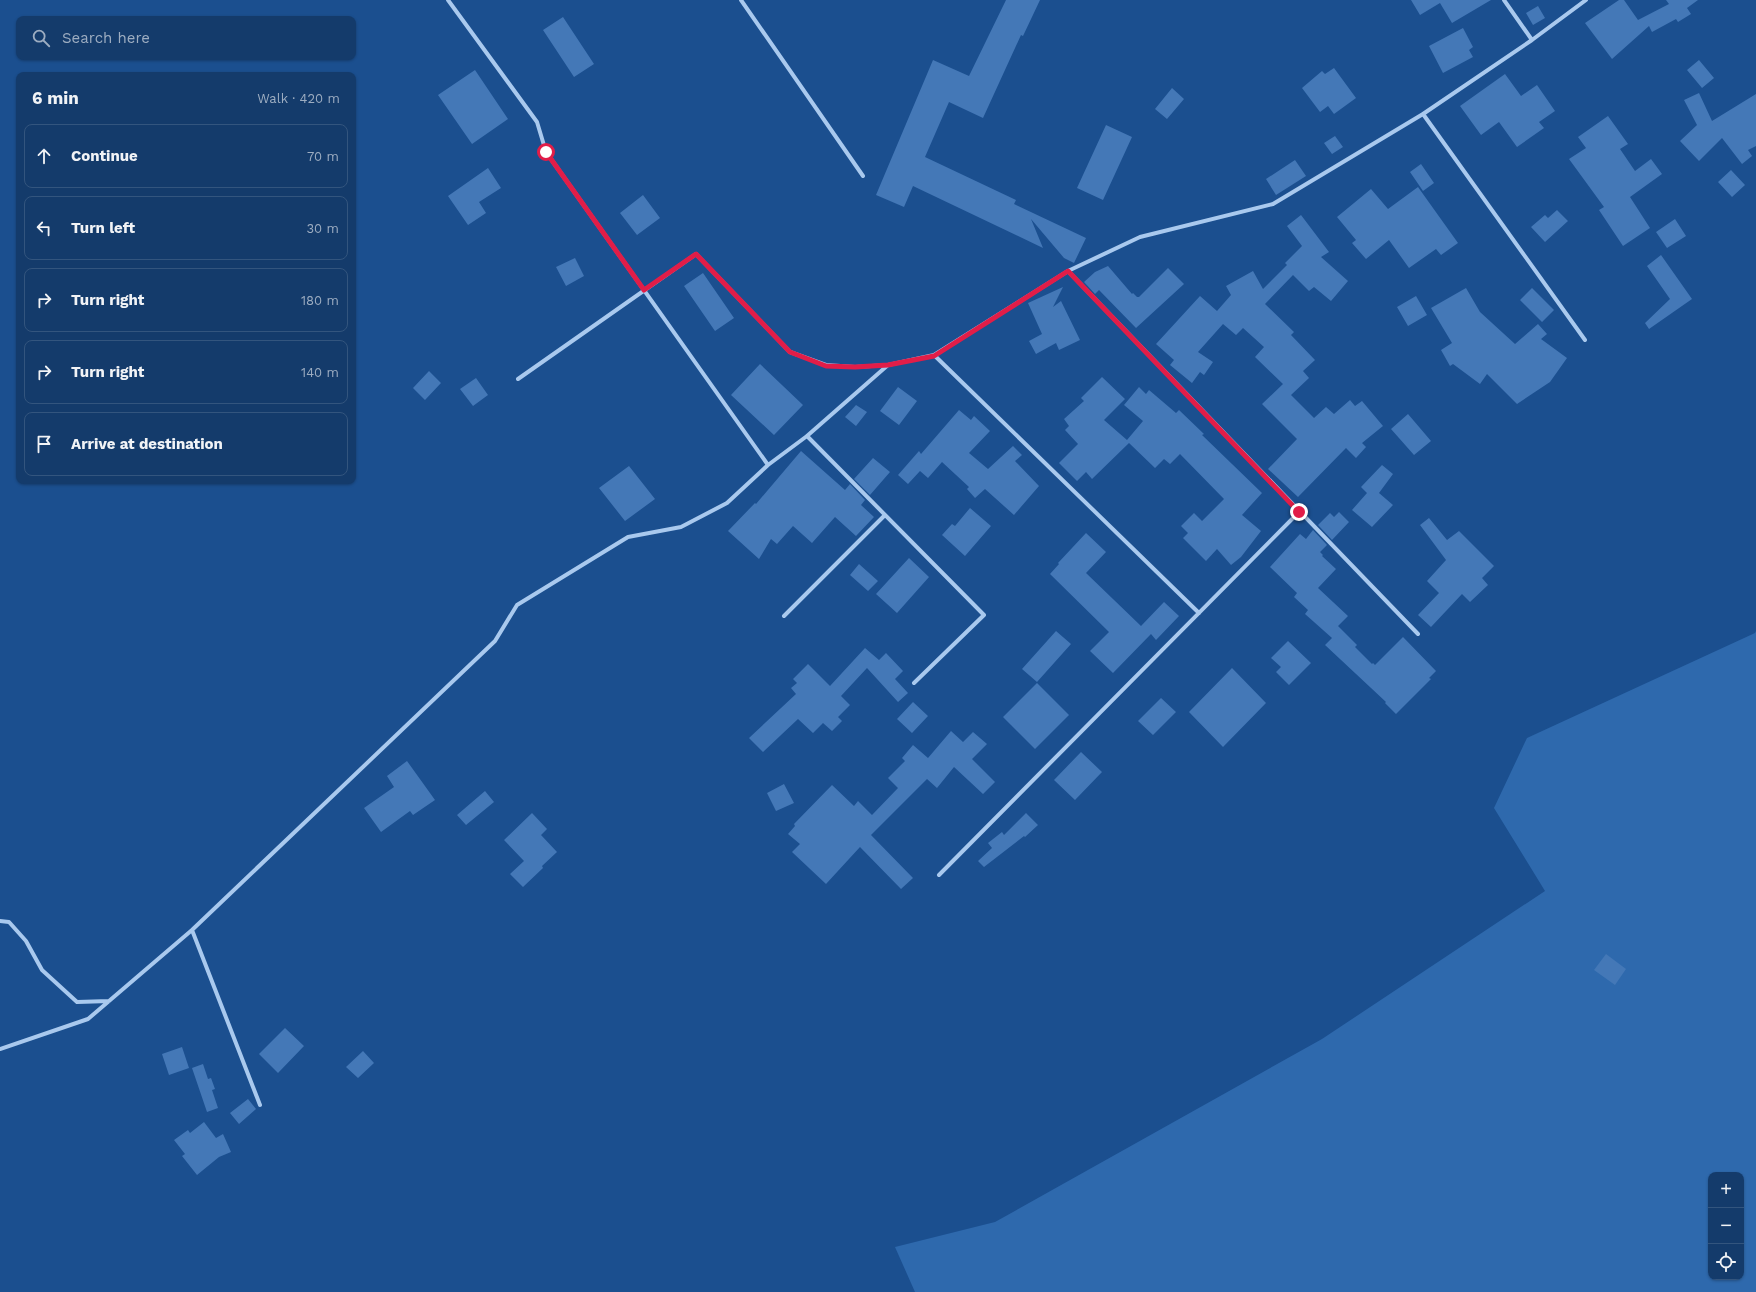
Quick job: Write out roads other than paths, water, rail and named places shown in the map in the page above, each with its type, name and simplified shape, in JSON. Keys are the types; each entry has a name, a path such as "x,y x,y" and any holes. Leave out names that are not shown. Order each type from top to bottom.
{"street":[{"path":"448,0 537,122 546,152 768,465"},
{"path":"741,0 863,176"},
{"path":"1504,0 1532,40"},
{"path":"518,379 696,254 790,352 826,366 855,367 888,365 934,356 1068,271 1140,237 1273,204 1423,114 1532,40 1586,0"},
{"path":"1423,114 1585,340"},
{"path":"1068,271 1418,634"},
{"path":"934,356 1199,613"},
{"path":"0,1049 88,1019 110,1001 192,930 495,641 517,605 628,537 681,527 727,502 768,465 807,436 888,365"},
{"path":"807,436 984,614 914,683"},
{"path":"939,875 1299,512"},
{"path":"784,616 885,515"},
{"path":"0,921 9,922 26,941 42,970 77,1002 110,1001"},
{"path":"192,930 260,1105"}]}
